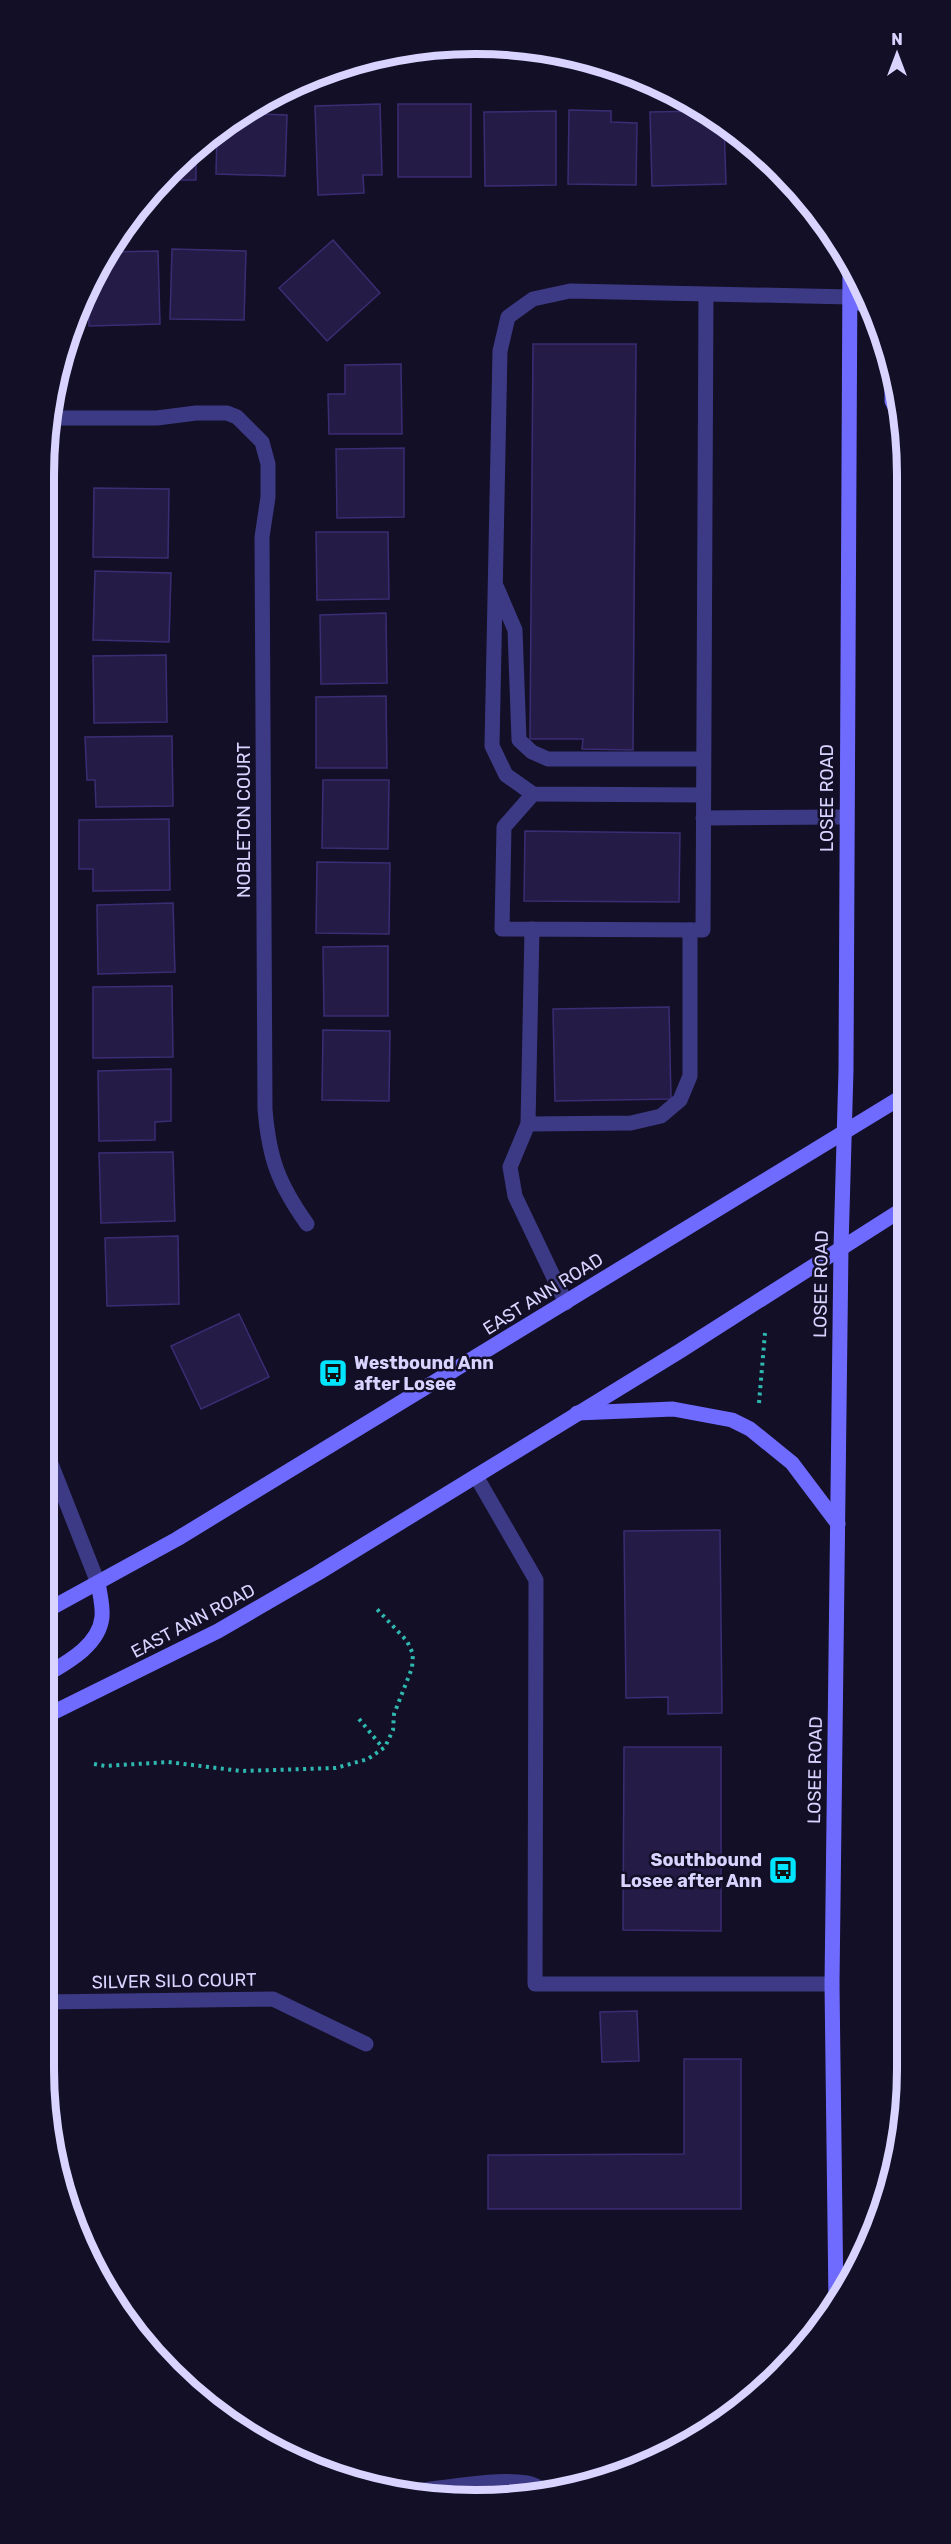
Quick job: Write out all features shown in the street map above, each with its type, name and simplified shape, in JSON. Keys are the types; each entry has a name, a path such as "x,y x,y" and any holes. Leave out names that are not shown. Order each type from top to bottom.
{"main road":[{"name":"LOSEE ROAD","path":"836,2287 832,1984 844,1133 850,282"},
{"path":"850,297 860,303"},
{"name":"EAST ANN ROAD","path":"54,1607 218,1515 897,1100"},
{"name":"EAST ANN ROAD","path":"54,1712 218,1631 318,1573 680,1351 897,1213"},
{"path":"576,1413 673,1409 732,1420 750,1429 792,1463 838,1524"},
{"path":"54,1670 94,1640 102,1617 99,1583"}],"street":[{"path":"703,795 533,794 506,775 492,746 500,351 508,317 533,299 570,291 850,297"},
{"path":"533,794 504,827 502,929 703,930 702,759 706,295"},
{"name":"NOBLETON COURT","path":"58,418 157,418 196,413 227,413 237,417 262,442 268,464 268,498 262,549 265,1097 268,1146 279,1179 307,1224"},
{"path":"496,585 515,630 519,740 532,752 548,759 702,759"},
{"path":"703,818 846,817"},
{"path":"532,929 528,1124 510,1167 515,1196 566,1303"},
{"path":"528,1124 631,1123 661,1116 680,1100 690,1076 690,930"},
{"path":"54,1471 99,1583"},
{"path":"476,1476 537,1580 535,1984 832,1984"},
{"name":"SILVER SILO COURT","path":"54,2002 273,1999 366,2043"},
{"path":"446,2489 495,2483 529,2483 534,2486"}],"path":[{"path":"758,1413 765,1333"},
{"path":"94,1764 105,1766 168,1762 241,1772 336,1768 368,1759 383,1748 393,1730 394,1714 412,1668 413,1654 407,1641 375,1608"},
{"path":"359,1719 383,1748"}],"building":[{"path":"380,104 382,175 363,175 364,193 318,195 315,106"},
{"path":"398,104 471,104 471,177 398,177"},
{"path":"569,110 611,111 611,122 637,123 636,185 568,184"},
{"path":"556,111 556,185 485,186 484,112"},
{"path":"688,111 724,135 726,184 652,186 650,112"},
{"path":"260,113 287,115 285,176 216,174 217,143 219,141"},
{"path":"196,161 196,180 174,180"},
{"path":"333,240 380,293 327,341 279,288"},
{"path":"172,249 246,251 244,320 170,319"},
{"path":"158,251 160,324 89,326 89,308 118,252"},
{"path":"533,344 636,344 633,750 582,749 583,739 530,739"},
{"path":"401,364 402,434 329,434 328,394 345,394 345,365"},
{"path":"404,448 404,517 337,518 336,449"},
{"path":"94,488 169,489 168,558 93,557"},
{"path":"316,532 388,532 389,599 317,600"},
{"path":"95,571 171,573 169,642 93,640"},
{"path":"386,613 387,683 321,684 320,615"},
{"path":"166,655 167,722 94,723 93,656"},
{"path":"386,696 387,768 316,768 316,697"},
{"path":"172,736 173,806 96,807 95,780 87,780 85,737"},
{"path":"323,780 389,780 388,849 322,848"},
{"path":"169,819 170,890 93,891 93,869 79,869 79,820"},
{"path":"525,831 680,833 679,902 524,901"},
{"path":"317,862 390,863 389,934 316,933"},
{"path":"173,903 175,972 98,974 97,905"},
{"path":"388,946 388,1016 324,1016 323,947"},
{"path":"172,986 173,1057 93,1058 93,987"},
{"path":"669,1007 671,1099 555,1101 553,1009"},
{"path":"323,1030 390,1031 389,1101 322,1100"},
{"path":"171,1069 171,1121 155,1122 155,1140 99,1141 98,1071"},
{"path":"173,1152 175,1221 101,1223 99,1153"},
{"path":"178,1236 179,1304 107,1306 105,1238"},
{"path":"239,1314 269,1377 201,1409 171,1346"},
{"path":"720,1530 722,1713 668,1714 668,1697 626,1698 624,1531"},
{"path":"624,1747 721,1747 721,1931 623,1930"},
{"path":"637,2011 639,2061 602,2062 600,2012"},
{"path":"684,2059 741,2059 741,2209 488,2209 488,2155 684,2154"}],"place":[{"name":"Westbound Ann after Losee","path":"333,1373"},
{"name":"Southbound Losee after Ann","path":"783,1870"}]}
